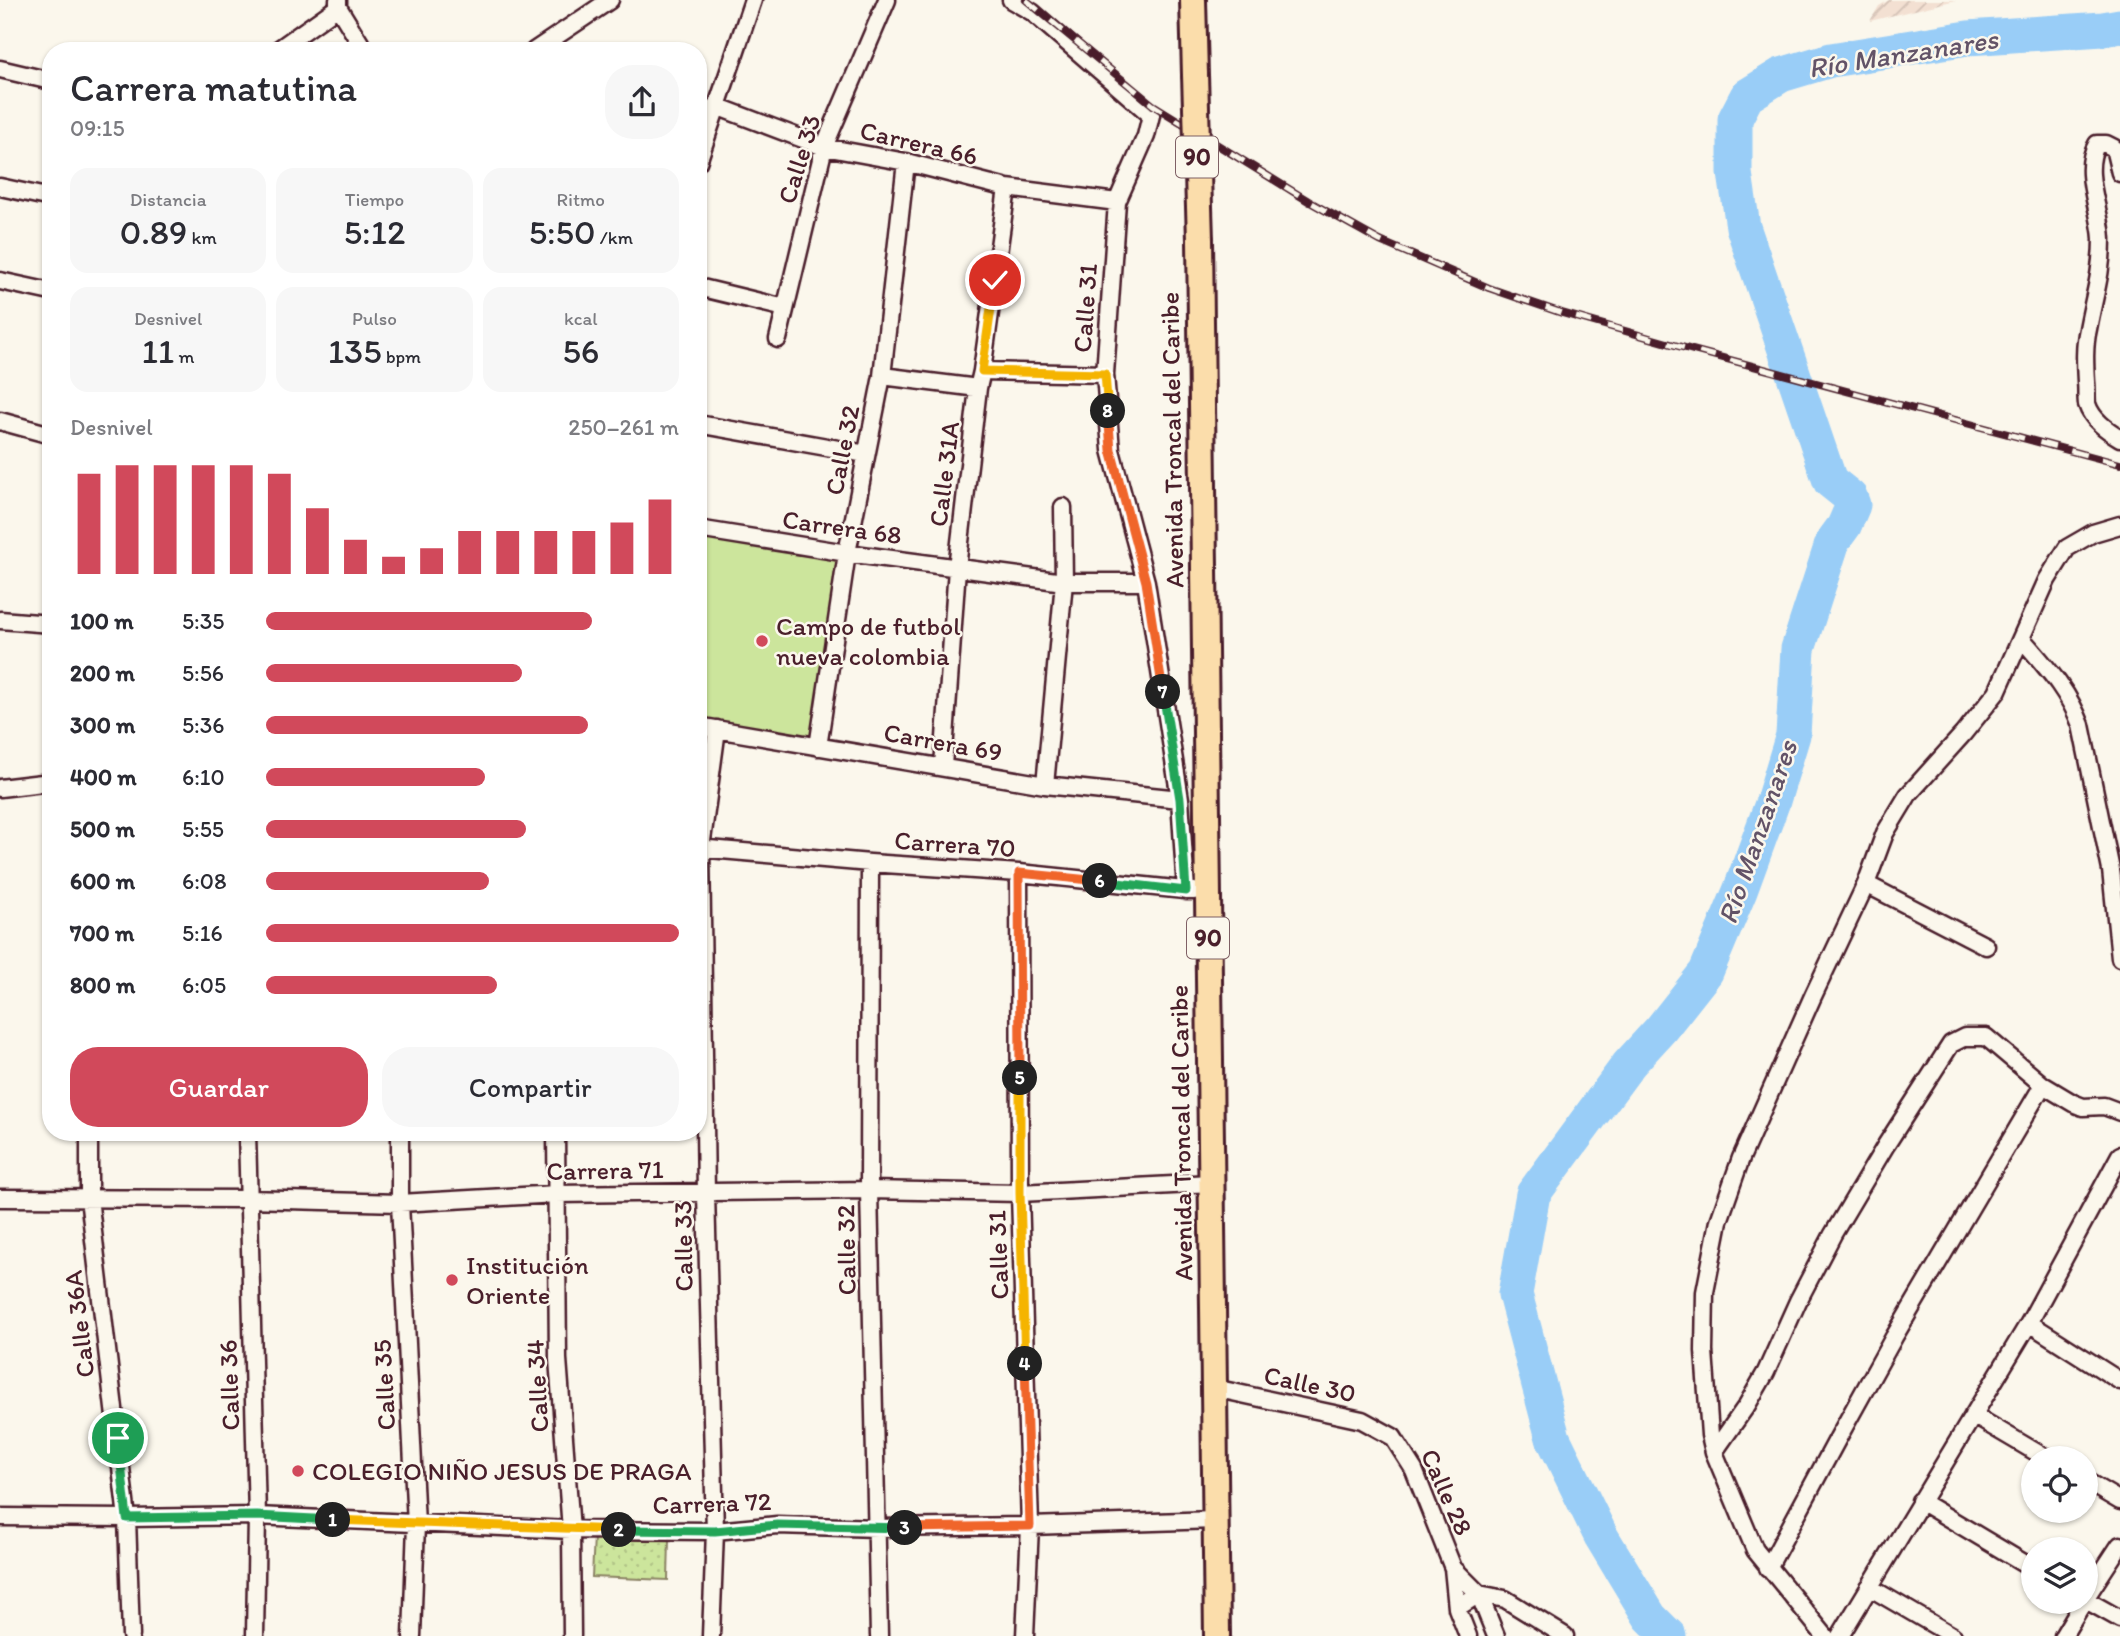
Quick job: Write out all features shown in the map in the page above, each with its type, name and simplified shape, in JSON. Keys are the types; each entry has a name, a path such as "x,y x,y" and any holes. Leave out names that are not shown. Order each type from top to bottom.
{"highway":[{"name":"Avenida Troncal del Caribe","path":"1193,0 1200,240 1197,892 1211,1183 1217,1636"}],"street":[{"path":"547,42 610,0"},
{"path":"707,134 753,0"},
{"name":"Calle 33","path":"778,339 824,147 887,0"},
{"name":"Calle 31","path":"1011,0 1032,12 1151,115 1146,136 1117,202 1105,374 1111,450 1146,582 1197,892"},
{"path":"288,42 338,4 360,42"},
{"path":"0,69 42,79"},
{"name":"Carrera 66","path":"716,106 824,147 906,162 1007,188 1117,202"},
{"path":"2120,173 2113,148 2106,144 2097,144 2091,164 2102,236 2101,273 2087,330 2085,357 2088,404 2102,427 2120,438"},
{"name":"Calle 32","path":"818,747 846,553 882,376 906,162"},
{"path":"0,187 42,196"},
{"name":"Calle 31A","path":"943,766 957,568 978,388 1007,188"},
{"path":"0,281 42,290"},
{"path":"707,289 785,308"},
{"path":"982,371 1105,374"},
{"path":"882,376 978,388"},
{"path":"0,421 42,433"},
{"path":"707,426 866,454"},
{"path":"1045,785 1064,582 1063,507"},
{"path":"1825,1636 1755,1550 1714,1452 1710,1435 1704,1339 1705,1292 1718,1222 1741,1158 1866,884 1885,833 1908,795 1964,734 1997,692 2047,580 2067,548 2093,533 2120,525"},
{"name":"Carrera 68","path":"707,530 846,553 1064,582 1146,582"},
{"path":"0,620 42,623"},
{"path":"2022,639 2058,681 2073,703 2081,725 2111,870 2120,958"},
{"name":"Carrera 69","path":"707,728 1045,785 1180,799"},
{"name":"Calle 33","path":"707,796 716,729"},
{"path":"0,788 42,783"},
{"name":"Carrera 70","path":"707,849 1019,873 1197,892"},
{"name":"Calle 32","path":"870,863 869,1190 880,1636"},
{"name":"Calle 31","path":"1019,873 1020,1193 1030,1526 1025,1636"},
{"path":"1866,884 1986,946"},
{"path":"1714,1452 1766,1372 1798,1301 1833,1234 1951,1044 1965,1037 1986,1037 2043,1086 2083,1107 2104,1106 2120,1112"},
{"path":"1768,1568 1894,1337 2043,1086"},
{"name":"Calle 36A","path":"89,1141 89,1198 127,1518 131,1636"},
{"name":"Calle 36","path":"247,1141 257,1516 255,1636"},
{"name":"Calle 35","path":"400,1141 400,1203 416,1524 412,1636"},
{"name":"Calle 34","path":"556,1141 558,1359 571,1530 572,1636"},
{"name":"Calle 33","path":"705,1141 715,1531 711,1636"},
{"path":"1840,1636 2029,1323 2120,1155"},
{"name":"Carrera 71","path":"0,1198 400,1203 557,1194 869,1190 1020,1193 1211,1183"},
{"path":"2029,1323 2120,1381"},
{"name":"Calle 30","path":"1214,1388 1362,1420 1393,1437"},
{"path":"1973,1415 2026,1446"},
{"name":"Calle 28","path":"1393,1437 1414,1471 1453,1568 1457,1608 1468,1636"},
{"path":"2098,1488 2120,1501"},
{"path":"1920,1501 2021,1561"},
{"name":"Carrera 72","path":"0,1517 257,1516 571,1530 715,1531 777,1525 877,1528 1216,1520"},
{"path":"2098,1579 2120,1545"},
{"name":"Calle 28","path":"1453,1568 1479,1594 1496,1636"},
{"path":"1869,1587 1953,1636"},
{"path":"1457,1608 1479,1594"},
{"name":"Calle 28","path":"1479,1594 1505,1599 1565,1636"},
{"path":"2098,1606 2120,1619"},
{"path":"2063,1636 2076,1614"}],"shaded area":[{"path":"1889,0 1956,0 1870,21 1879,6"}],"green space":[{"name":"Campo de futbol nueva colombia","path":"707,538 841,560 810,739 707,724"},
{"path":"594,1536 669,1539 668,1580 592,1577"}],"waterway":[{"name":"Río Manzanares","path":"1669,1636 1650,1617 1601,1536 1553,1438 1515,1294 1533,1194 1629,1064 1706,972 1740,891 1773,801 1793,735 1798,649 1833,541 1844,526 1853,505 1850,497 1830,481 1743,227 1735,173 1735,119 1747,96 1781,75 1831,60 1968,38 2120,26"}],"railway":[{"path":"1026,0 1153,105 1310,202 1380,241 1489,288 1562,313 1678,346 2120,464"}],"place":[{"name":"Campo de futbol nueva colombia","path":"762,641"},
{"name":"Institución Oriente","path":"452,1280"},
{"name":"COLEGIO NIÑO JESUS DE PRAGA","path":"298,1471"}],"route":[{"path":"118,1438 127,1518 257,1516 571,1530 715,1531 777,1525 877,1528 1030,1526 1020,1193 1019,873 1186,891 1180,799 1146,582 1111,450 1105,374 982,371 995,280"}]}
